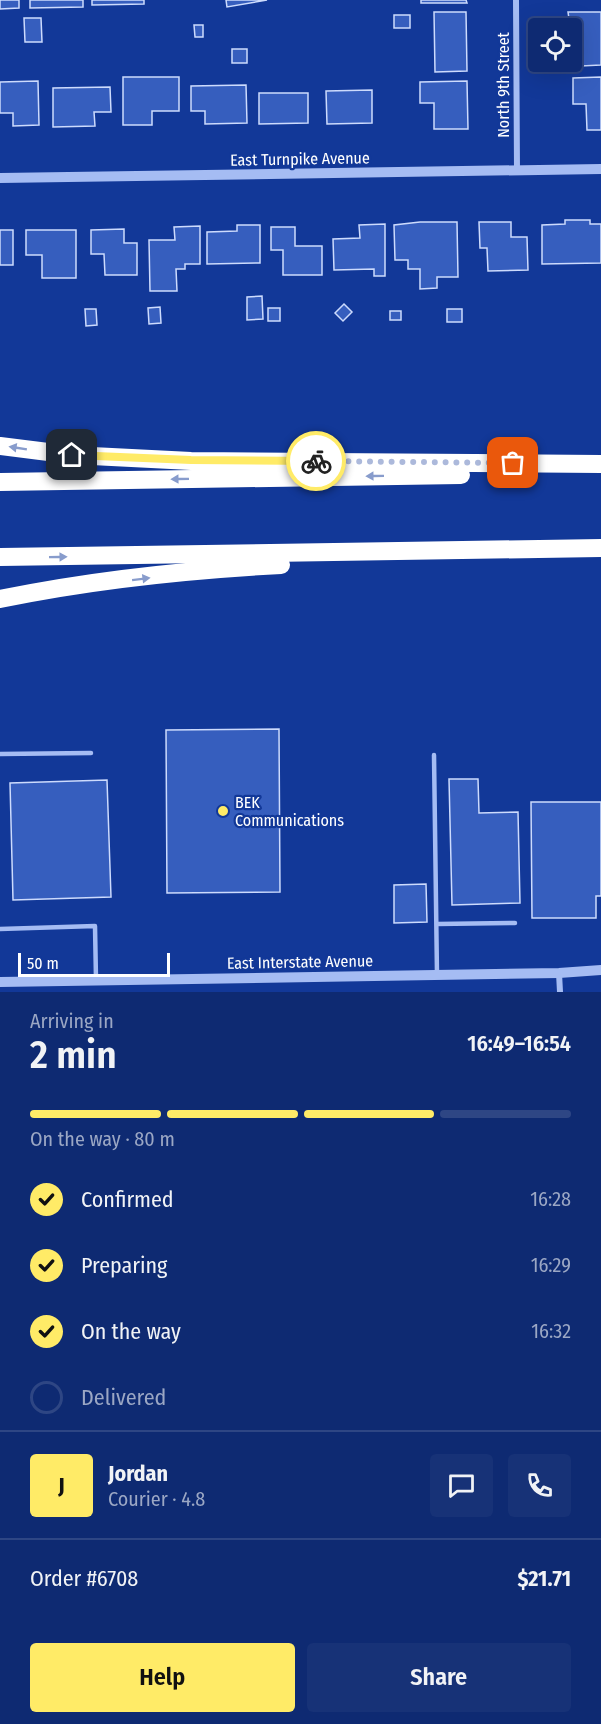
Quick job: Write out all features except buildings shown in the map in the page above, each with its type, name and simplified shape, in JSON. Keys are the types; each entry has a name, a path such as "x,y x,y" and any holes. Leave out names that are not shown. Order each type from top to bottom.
{"highway":[{"path":"0,446 72,455 150,459 601,464"},
{"path":"0,482 601,472"},
{"path":"0,599 39,591 230,568 581,548"},
{"path":"0,557 601,548"}],"street":[{"name":"North 9th Street","path":"516,0 517,171"},
{"name":"East Turnpike Avenue","path":"0,178 601,169"},
{"name":"East Interstate Avenue","path":"0,982 559,973 601,970"},
{"path":"559,973 560,992"}],"lane":[{"path":"0,754 91,753"},
{"path":"434,755 438,975"},
{"path":"437,924 515,923"},
{"path":"0,930 95,926 96,980"}],"way so far":[{"path":"316,461 513,463"}],"place":[{"name":"BEK Communications","path":"223,811"}],"route":[{"path":"72,455 191,460 316,461"}]}
